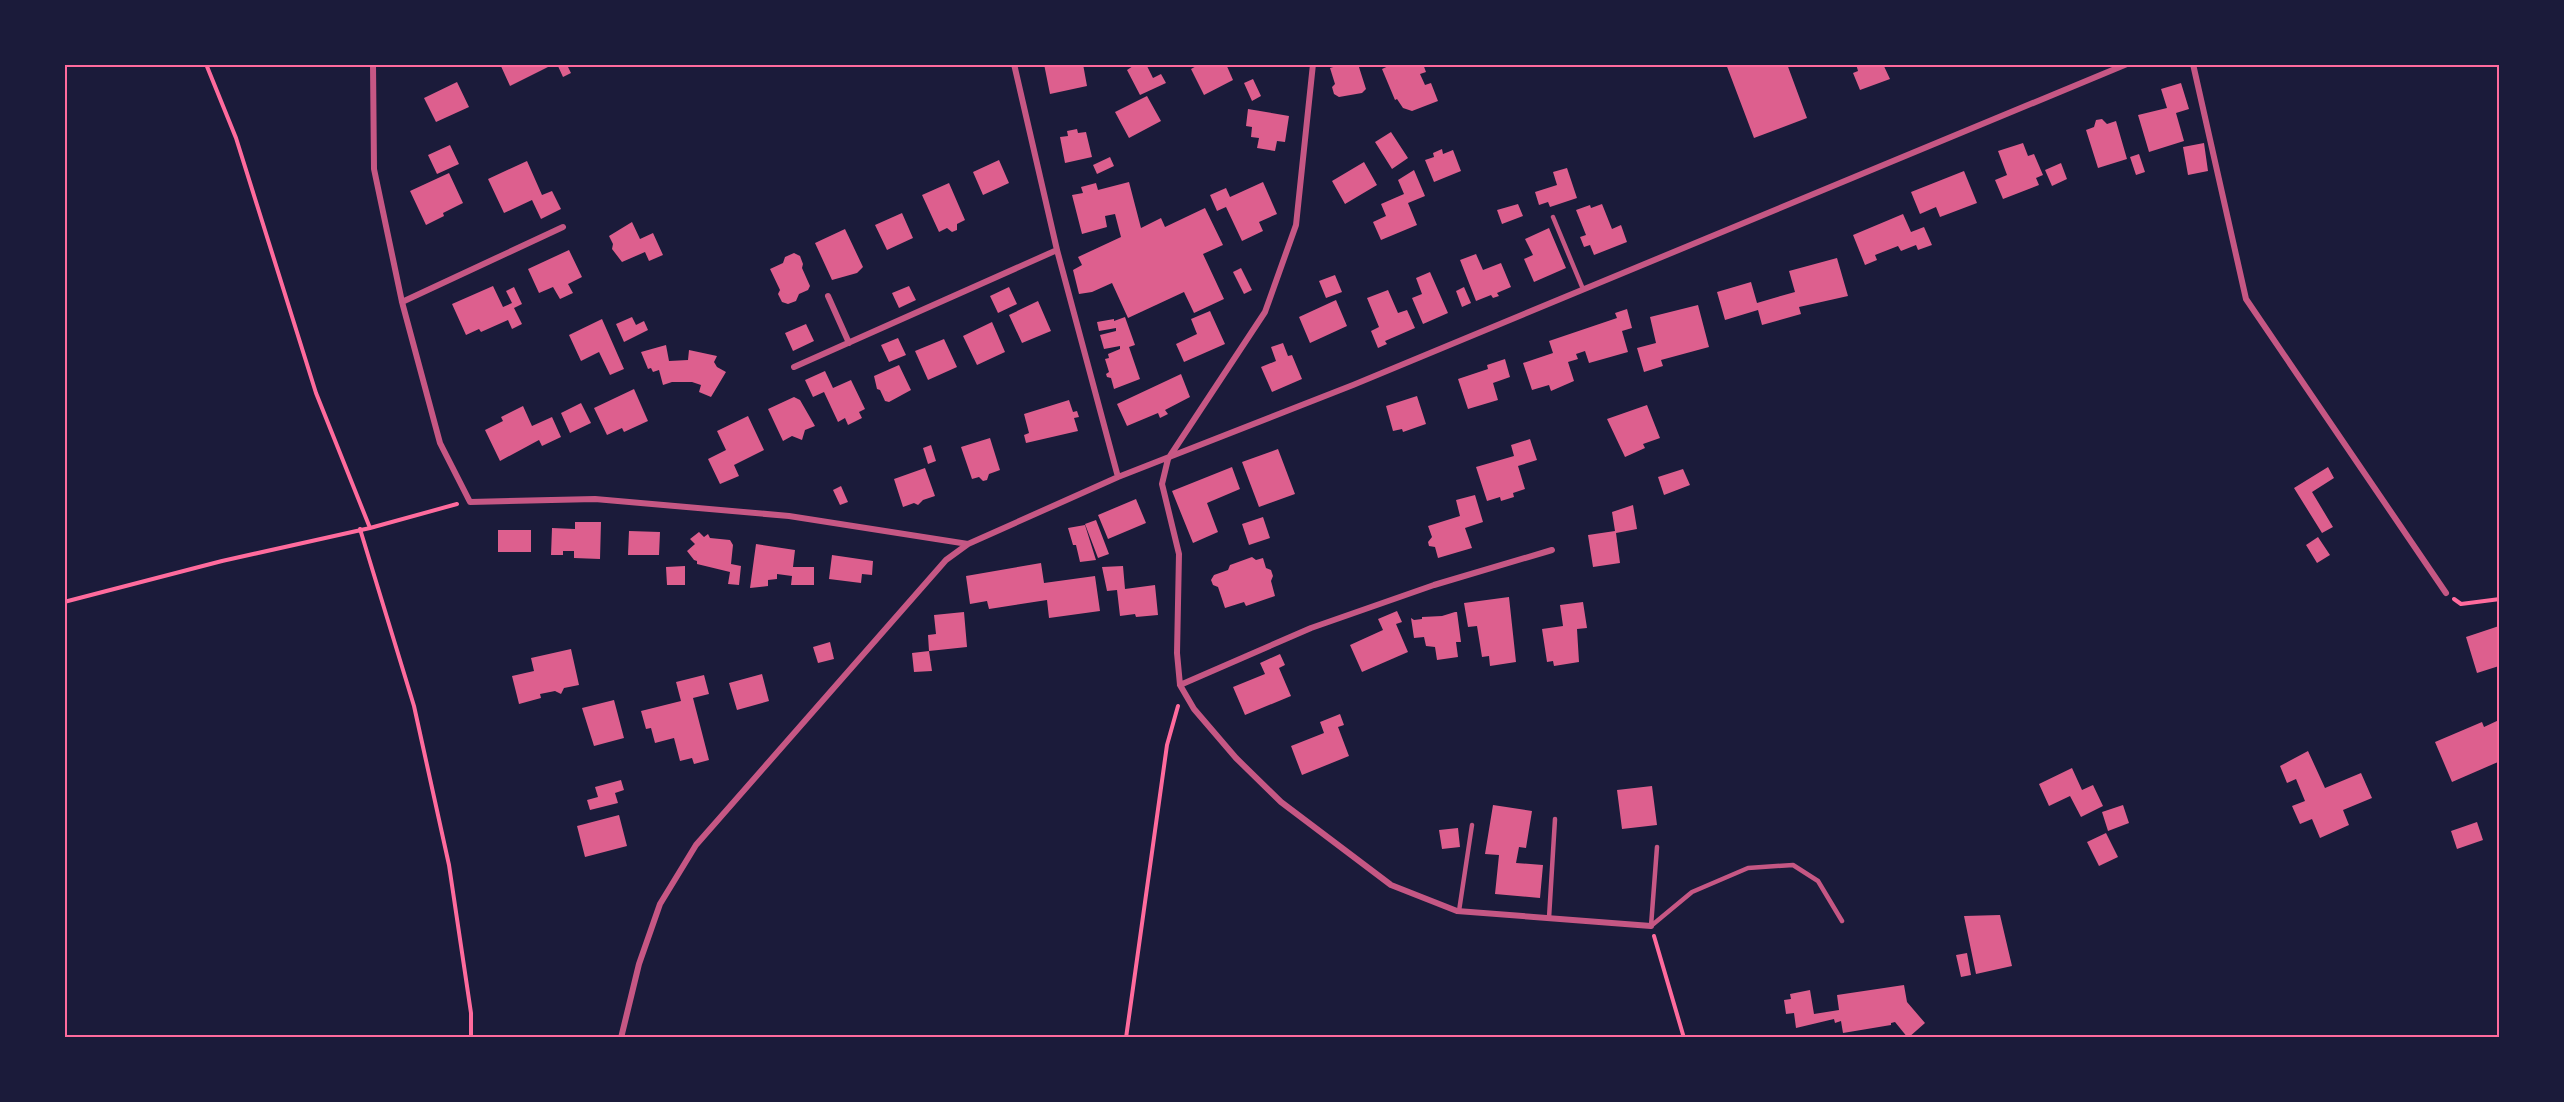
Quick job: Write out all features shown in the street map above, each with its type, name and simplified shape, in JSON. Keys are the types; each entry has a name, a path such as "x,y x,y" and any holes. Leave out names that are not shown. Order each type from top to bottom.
{"street":[{"path":"373,64 374,169 402,302 440,443 470,502 606,500 789,516 968,544"},
{"path":"1014,64 1057,250 1118,477"},
{"path":"1313,64 1296,225 1265,312 1168,459 1162,484 1179,554 1177,653 1181,688 1194,709 1236,758 1281,802 1391,885 1459,911 1651,926"},
{"path":"621,1038 639,964 660,904 696,845 946,560 968,544 1118,477 1168,459 1583,290 2127,64"},
{"path":"2193,64 2246,299 2446,593"},
{"path":"402,302 563,227"},
{"path":"794,367 1057,250"},
{"path":"828,296 849,343"},
{"path":"1181,688 1311,628 1434,585 1552,550"}],"lane":[{"path":"1553,217 1583,290"},
{"path":"1549,918 1555,819"},
{"path":"1459,911 1472,825"},
{"path":"1651,926 1657,847"},
{"path":"1651,926 1692,892 1748,868 1793,865 1818,881 1842,921"}],"path":[{"path":"206,64 236,138 316,393 370,528"},
{"path":"64,602 222,561 370,528 442,507"},
{"path":"360,529 414,706 446,853 471,1013 471,1038"},
{"path":"2446,593 2461,604 2499,599"},
{"path":"1126,1038 1167,745 1181,688"},
{"path":"1651,926 1684,1038"}],"building":[{"path":"500,64 546,64 548,67 510,86"},
{"path":"557,64 573,64 568,67 571,73 563,77"},
{"path":"1044,64 1083,64 1087,86 1050,94"},
{"path":"1136,64 1146,64 1153,78 1161,74 1166,83 1140,95 1127,70"},
{"path":"1200,64 1226,64 1233,80 1204,95 1191,69"},
{"path":"1343,64 1358,64 1366,89 1362,93 1339,97 1334,94 1332,87 1335,84 1330,68"},
{"path":"1393,64 1423,64 1426,72 1420,74 1425,85 1431,83 1438,101 1412,111 1403,108 1397,99 1395,100 1382,69"},
{"path":"1726,64 1787,64 1807,118 1754,138"},
{"path":"1856,64 1883,64 1890,79 1860,90 1853,73 1858,71"},
{"path":"1253,79 1261,96 1252,101 1244,83"},
{"path":"457,82 469,107 436,122 424,98"},
{"path":"2181,83 2189,109 2176,113 2184,141 2149,152 2138,115 2167,108 2161,89"},
{"path":"1147,96 1161,121 1129,138 1115,112"},
{"path":"1248,109 1289,116 1285,142 1277,141 1275,151 1257,148 1259,138 1251,137 1252,127 1246,126"},
{"path":"2102,119 2107,124 2116,121 2127,159 2098,168 2086,130 2094,127 2096,120"},
{"path":"1077,129 1078,133 1086,132 1092,157 1065,163 1060,137 1068,136 1067,131"},
{"path":"1391,132 1408,158 1392,169 1375,142"},
{"path":"2023,143 2028,156 2034,154 2043,175 2036,178 2039,185 2003,199 1995,180 2007,175 1998,151"},
{"path":"2204,143 2208,171 2188,175 2183,147"},
{"path":"450,145 459,164 437,174 428,155"},
{"path":"1442,149 1443,154 1453,150 1461,171 1434,182 1425,160 1434,157 1433,153"},
{"path":"2139,154 2145,172 2136,175 2130,157"},
{"path":"1110,157 1114,166 1097,174 1093,165"},
{"path":"999,160 1009,183 983,195 973,172"},
{"path":"527,161 542,195 552,191 561,209 541,219 532,200 504,213 488,179"},
{"path":"1364,162 1377,185 1345,204 1332,181"},
{"path":"2061,163 2067,179 2052,186 2045,170"},
{"path":"1567,168 1577,198 1550,207 1548,202 1539,205 1535,192 1557,185 1553,172"},
{"path":"1414,170 1425,196 1408,203 1417,225 1381,240 1373,222 1386,216 1381,204 1404,194 1398,180"},
{"path":"1964,171 1977,203 1940,217 1936,207 1920,214 1911,192"},
{"path":"449,173 463,203 426,225 410,191"},
{"path":"1129,182 1141,228 1161,218 1165,227 1205,208 1223,245 1203,254 1224,299 1194,313 1184,292 1128,318 1112,283 1092,292 1079,294 1073,270 1082,265 1078,257 1121,237 1115,214 1105,216 1107,227 1082,234 1072,195 1083,193 1081,187 1096,183 1098,190"},
{"path":"1263,182 1277,214 1259,222 1263,231 1242,241 1226,207 1217,211 1210,195 1226,188 1230,197"},
{"path":"949,183 965,220 957,224 957,230 952,232 947,228 939,232 922,195"},
{"path":"1518,204 1523,216 1502,224 1497,210"},
{"path":"1602,204 1612,229 1621,225 1627,242 1594,255 1590,245 1584,247 1580,237 1586,235 1576,210"},
{"path":"902,213 913,238 887,250 875,225"},
{"path":"1903,214 1911,232 1924,227 1932,245 1918,250 1916,245 1901,251 1898,246 1875,255 1877,260 1865,265 1853,235"},
{"path":"632,222 640,239 653,233 663,255 649,261 645,252 622,262 612,249 613,244 609,236"},
{"path":"1549,228 1566,268 1534,282 1524,259 1533,255 1525,239"},
{"path":"845,229 863,267 857,273 832,280 815,243"},
{"path":"569,250 582,277 568,284 573,293 560,299 553,287 539,293 528,269"},
{"path":"794,253 800,256 802,268 810,286 808,290 799,294 796,301 788,304 782,302 778,294 780,290 770,269 783,263 785,257"},
{"path":"1476,254 1483,270 1501,263 1511,287 1497,293 1499,296 1493,298 1491,295 1476,301 1460,260"},
{"path":"1837,258 1848,296 1799,307 1801,314 1762,325 1758,310 1725,320 1717,292 1751,282 1757,303 1795,292 1789,271"},
{"path":"1241,268 1252,290 1244,294 1233,272"},
{"path":"1430,272 1448,313 1423,324 1412,298 1422,294 1416,278"},
{"path":"1335,275 1342,292 1326,298 1319,281"},
{"path":"493,286 503,307 512,303 506,291 514,287 522,304 514,308 522,324 512,329 508,320 481,332 479,329 466,335 452,304"},
{"path":"909,286 916,300 899,308 892,293"},
{"path":"1009,287 1017,304 998,313 990,296"},
{"path":"1464,287 1471,303 1462,307 1456,291"},
{"path":"1388,290 1398,313 1407,310 1415,328 1385,341 1387,344 1378,348 1371,331 1379,327 1367,298"},
{"path":"1336,300 1347,326 1310,343 1299,317"},
{"path":"1038,301 1051,331 1022,343 1009,315"},
{"path":"1698,305 1709,347 1661,360 1663,366 1644,372 1637,348 1656,343 1650,317"},
{"path":"1627,309 1632,328 1622,331 1628,352 1589,363 1585,351 1576,354 1578,359 1568,362 1574,381 1551,391 1549,385 1532,390 1523,363 1553,353 1549,341 1617,318 1615,313"},
{"path":"1210,311 1225,344 1184,362 1176,344 1197,334 1191,319"},
{"path":"632,317 636,325 644,321 648,330 624,342 616,324"},
{"path":"1125,317 1135,345 1129,347 1140,379 1114,389 1111,378 1106,374 1109,372 1105,359 1109,358 1108,354 1120,349 1120,346 1104,349 1100,335 1116,331 1116,328 1099,331 1097,322 1114,319 1114,321"},
{"path":"602,319 624,369 610,375 599,352 581,361 569,335"},
{"path":"992,322 1005,352 977,365 963,336"},
{"path":"806,324 814,341 793,351 785,333"},
{"path":"898,338 906,355 889,362 881,345"},
{"path":"944,339 957,367 928,380 915,351"},
{"path":"1283,343 1288,356 1292,355 1302,379 1272,392 1261,367 1276,361 1271,347"},
{"path":"666,345 669,361 688,360 689,350 717,356 714,362 717,367 726,372 711,397 699,392 701,385 692,382 672,382 663,385 659,370 653,372 651,368 648,369 641,352"},
{"path":"1505,359 1510,377 1493,383 1498,400 1468,409 1458,379 1488,369 1487,365"},
{"path":"899,365 911,390 889,402 885,401 880,390 877,389 874,376"},
{"path":"825,371 833,388 851,380 865,409 859,412 862,418 848,425 845,418 838,422 824,392 813,397 805,380"},
{"path":"1181,374 1190,397 1165,410 1168,414 1160,418 1158,413 1127,426 1117,404"},
{"path":"634,389 648,421 624,432 622,428 607,435 594,408"},
{"path":"1417,396 1426,424 1403,432 1402,429 1393,431 1386,406"},
{"path":"794,397 800,400 815,426 805,430 802,440 792,436 783,441 768,409"},
{"path":"1069,400 1073,412 1077,411 1079,417 1074,418 1078,431 1026,443 1024,435 1029,433 1024,414"},
{"path":"581,403 591,423 570,433 561,413"},
{"path":"1647,405 1660,438 1643,444 1645,448 1625,457 1607,419"},
{"path":"523,406 532,426 552,417 561,437 542,446 539,440 500,461 485,430 503,421 501,417"},
{"path":"748,416 764,450 734,465 739,476 720,484 708,459 726,450 717,431"},
{"path":"990,438 1000,470 989,474 987,480 983,481 979,477 972,479 961,447"},
{"path":"1530,439 1537,460 1518,466 1525,489 1513,493 1514,497 1501,501 1500,497 1487,501 1476,467 1514,456 1511,445"},
{"path":"931,445 936,461 928,464 923,448"},
{"path":"1278,449 1295,494 1259,507 1242,462"},
{"path":"1232,467 1240,489 1207,503 1218,532 1193,543 1172,491"},
{"path":"2328,467 2334,478 2312,492 2333,527 2322,533 2294,488"},
{"path":"925,468 935,496 923,500 918,505 914,503 903,507 894,479"},
{"path":"1683,469 1690,485 1664,495 1658,477"},
{"path":"841,486 848,502 840,505 833,490"},
{"path":"1475,495 1483,522 1465,528 1472,548 1438,558 1435,547 1429,546 1428,542 1432,537 1428,526 1460,516 1456,500"},
{"path":"1136,499 1146,523 1108,539 1098,515"},
{"path":"1633,505 1637,529 1616,533 1620,563 1593,567 1588,535 1615,531 1612,512"},
{"path":"1263,517 1270,538 1249,545 1242,524"},
{"path":"1096,520 1109,554 1098,558 1085,524"},
{"path":"575,522 601,522 600,559 574,558 574,551 563,551 563,555 551,555 552,528 575,529"},
{"path":"1085,525 1096,560 1080,562 1076,545 1073,545 1068,528"},
{"path":"498,530 531,530 531,552 498,552"},
{"path":"629,531 660,532 659,555 628,555"},
{"path":"699,532 704,537 708,534 710,538 730,540 733,545 731,564 741,566 739,585 728,584 730,572 697,564 697,561 687,551 695,544 690,539"},
{"path":"2318,537 2330,555 2317,563 2306,545"},
{"path":"756,544 795,550 793,567 814,567 814,585 791,585 792,576 777,574 777,579 768,580 768,586 750,588"},
{"path":"832,555 873,561 872,575 862,574 861,583 829,579"},
{"path":"1252,557 1256,560 1263,558 1266,568 1271,570 1275,596 1246,606 1244,602 1225,608 1218,587 1213,585 1211,580 1214,575 1228,570 1230,565"},
{"path":"1041,563 1044,583 1095,576 1100,611 1049,618 1047,600 989,609 987,601 970,604 966,576"},
{"path":"685,566 685,585 667,585 666,567"},
{"path":"1123,566 1125,589 1155,585 1158,615 1120,616 1117,590 1107,591 1102,567"},
{"path":"1509,597 1516,662 1490,666 1489,656 1482,657 1477,626 1468,627 1464,603"},
{"path":"1583,602 1587,628 1577,629 1579,662 1554,666 1553,661 1547,662 1542,629 1563,626 1560,605"},
{"path":"1397,611 1402,622 1396,624 1408,652 1362,672 1350,645 1383,630 1378,619"},
{"path":"964,612 967,647 929,651 928,635 936,634 934,615"},
{"path":"1457,612 1461,642 1456,642 1458,657 1437,660 1435,647 1426,646 1424,637 1414,638 1411,618 1422,619 1422,617 1442,616"},
{"path":"2499,626 2499,666 2477,673 2466,637"},
{"path":"830,642 834,659 818,663 813,647"},
{"path":"571,649 579,685 564,688 561,694 555,691 540,694 541,698 519,704 512,676 534,671 531,658"},
{"path":"929,651 932,671 914,672 912,653"},
{"path":"1280,654 1285,665 1279,668 1291,696 1245,715 1233,687 1265,674 1260,663"},
{"path":"762,674 769,701 737,710 729,683"},
{"path":"704,675 709,694 693,698 709,760 694,764 692,758 680,761 674,738 655,743 651,728 646,729 641,711 681,701 676,682"},
{"path":"614,700 624,738 594,746 582,708"},
{"path":"1340,714 1344,725 1338,727 1349,756 1302,775 1291,746 1324,733 1320,722"},
{"path":"2499,720 2498,762 2452,782 2435,742 2482,722 2484,727"},
{"path":"2308,751 2325,788 2361,773 2372,798 2343,810 2349,825 2320,838 2312,819 2300,824 2292,806 2305,801 2296,779 2287,783 2280,766"},
{"path":"2072,768 2082,790 2093,785 2103,806 2081,817 2070,796 2049,806 2039,784"},
{"path":"621,780 624,790 615,793 618,803 590,810 587,800 598,797 595,787"},
{"path":"1652,786 1657,825 1622,829 1617,790"},
{"path":"1493,805 1532,811 1526,848 1519,847 1516,863 1543,865 1540,898 1495,894 1499,855 1485,854"},
{"path":"2123,805 2129,823 2108,831 2102,812"},
{"path":"619,815 627,846 585,857 577,826"},
{"path":"2477,822 2483,840 2457,849 2451,831"},
{"path":"1458,828 1460,847 1442,849 1439,830"},
{"path":"2106,833 2118,857 2099,866 2087,842"},
{"path":"2000,915 2012,966 1976,974 1964,916"},
{"path":"1967,953 1971,975 1961,977 1956,955"},
{"path":"1904,985 1907,1002 1925,1023 1908,1038 1895,1022 1891,1025 1843,1033 1841,1021 1835,1023 1834,1019 1796,1028 1794,1013 1786,1014 1784,1000 1791,999 1790,994 1810,990 1814,1014 1839,1010 1837,995"}]}
